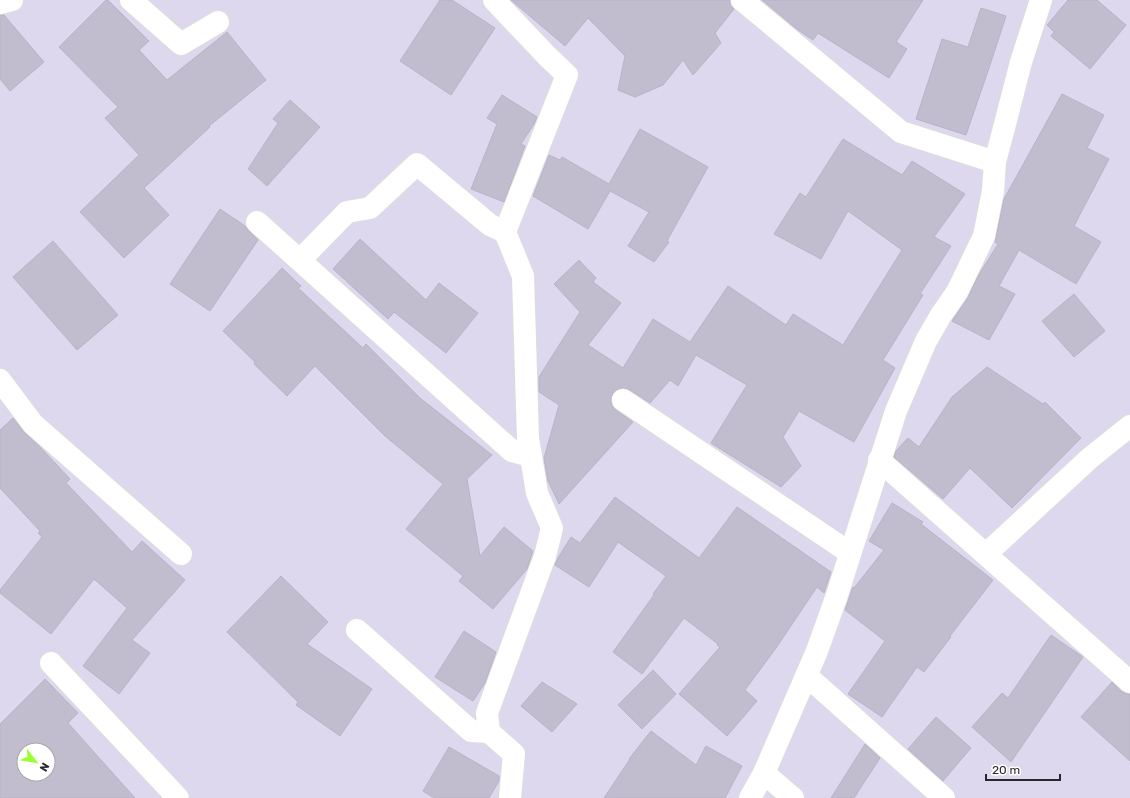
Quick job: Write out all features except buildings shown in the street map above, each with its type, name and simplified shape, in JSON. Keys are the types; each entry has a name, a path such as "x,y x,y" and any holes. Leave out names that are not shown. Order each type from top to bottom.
{"street":[{"path":"0,3 12,0"},
{"path":"131,0 180,44 218,22"},
{"path":"494,0 567,75 505,232"},
{"path":"742,0 901,132 995,162"},
{"path":"750,798 764,772 820,644 896,411 926,341 957,292 984,236 994,191 995,162 1021,62 1041,0"},
{"path":"300,260 347,212 370,208 417,164 490,225 505,232 523,276 528,438 537,493 552,528 545,556 487,714 489,732"},
{"path":"257,222 512,451 531,456"},
{"path":"0,380 33,424 181,554"},
{"path":"623,400 850,553"},
{"path":"986,554 1090,458 1130,426"},
{"path":"879,460 1130,682"},
{"path":"357,630 471,731 489,732 514,754 510,798"},
{"path":"52,663 178,798"},
{"path":"807,676 944,798"},
{"path":"764,772 793,798"}]}
